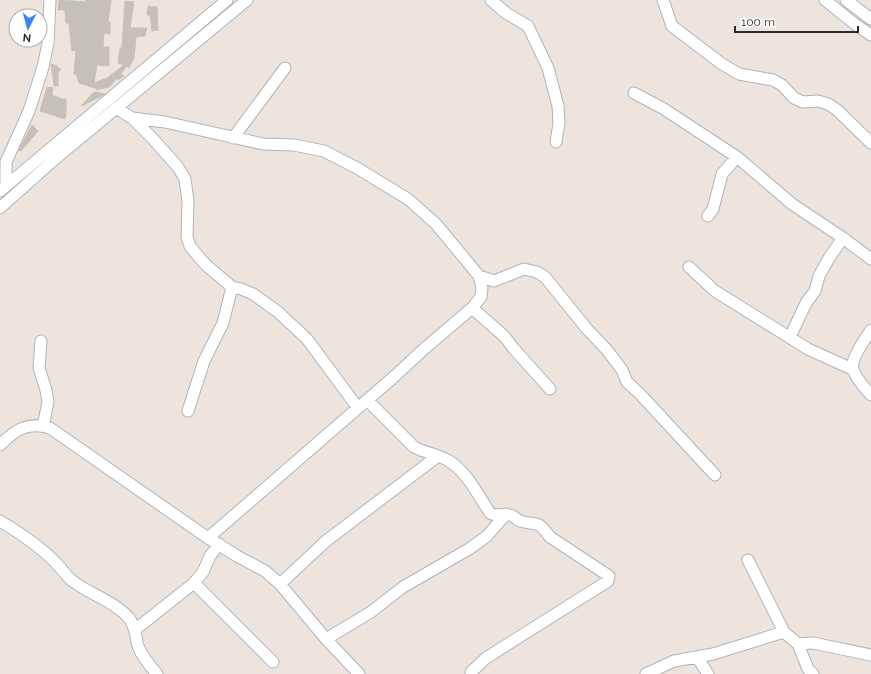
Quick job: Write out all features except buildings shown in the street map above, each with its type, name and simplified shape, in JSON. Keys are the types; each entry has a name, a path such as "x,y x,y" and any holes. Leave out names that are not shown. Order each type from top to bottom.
{"street":[{"path":"3,188 3,159 29,112 43,67 48,42 50,0"},
{"path":"3,188 226,0"},
{"path":"0,208 56,158 247,0"},
{"path":"491,0 506,13 528,26 548,68 558,106 559,123 556,142"},
{"path":"663,0 672,26 722,64 738,74 773,80 782,85 794,98 803,102 818,101 828,104 837,110 871,143"},
{"path":"825,0 856,26 871,35"},
{"path":"846,0 871,19"},
{"path":"233,138 285,68"},
{"path":"634,93 664,109 736,157 792,204 843,238 871,259"},
{"path":"116,108 132,118 178,167 185,179 188,200 186,233 190,246 206,265 232,287 241,288 253,294 278,312 307,339 358,408"},
{"path":"132,118 165,122 263,144 294,145 324,151 357,168 408,199 436,224 479,276 482,288 481,297 472,308 208,538"},
{"path":"708,216 713,209 722,174 736,157"},
{"path":"790,337 806,303 815,291 819,276 843,238"},
{"path":"689,267 715,291 808,349 852,369 860,382 871,395"},
{"path":"479,276 494,281 524,269 537,272 545,277 587,329 607,350 622,370 626,382 640,394 715,475"},
{"path":"188,411 204,361 223,323 232,287"},
{"path":"472,308 504,336 550,389"},
{"path":"852,369 854,360 871,330"},
{"path":"41,341 39,368 48,402 43,426"},
{"path":"367,400 414,447 422,452 438,456 449,461 457,468 468,480 490,512 494,515 506,514 519,520 536,523 543,528 550,537 581,559 607,574 609,578 486,658 471,673"},
{"path":"0,445 18,430 34,425 50,428 208,538 265,571 280,584 326,639 359,674"},
{"path":"280,584 326,542 438,456"},
{"path":"326,639 371,612 403,587 469,549 487,536 506,514"},
{"path":"0,521 37,546 56,563 69,578 84,589 114,606 128,618 136,629 138,647 157,674"},
{"path":"136,629 194,583 203,572 210,556 219,544"},
{"path":"748,560 784,632 798,644 808,669 813,674"},
{"path":"194,583 273,662"},
{"path":"646,674 674,661 713,654 784,632"},
{"path":"798,644 813,643 871,654"},
{"path":"697,657 708,674"}]}
